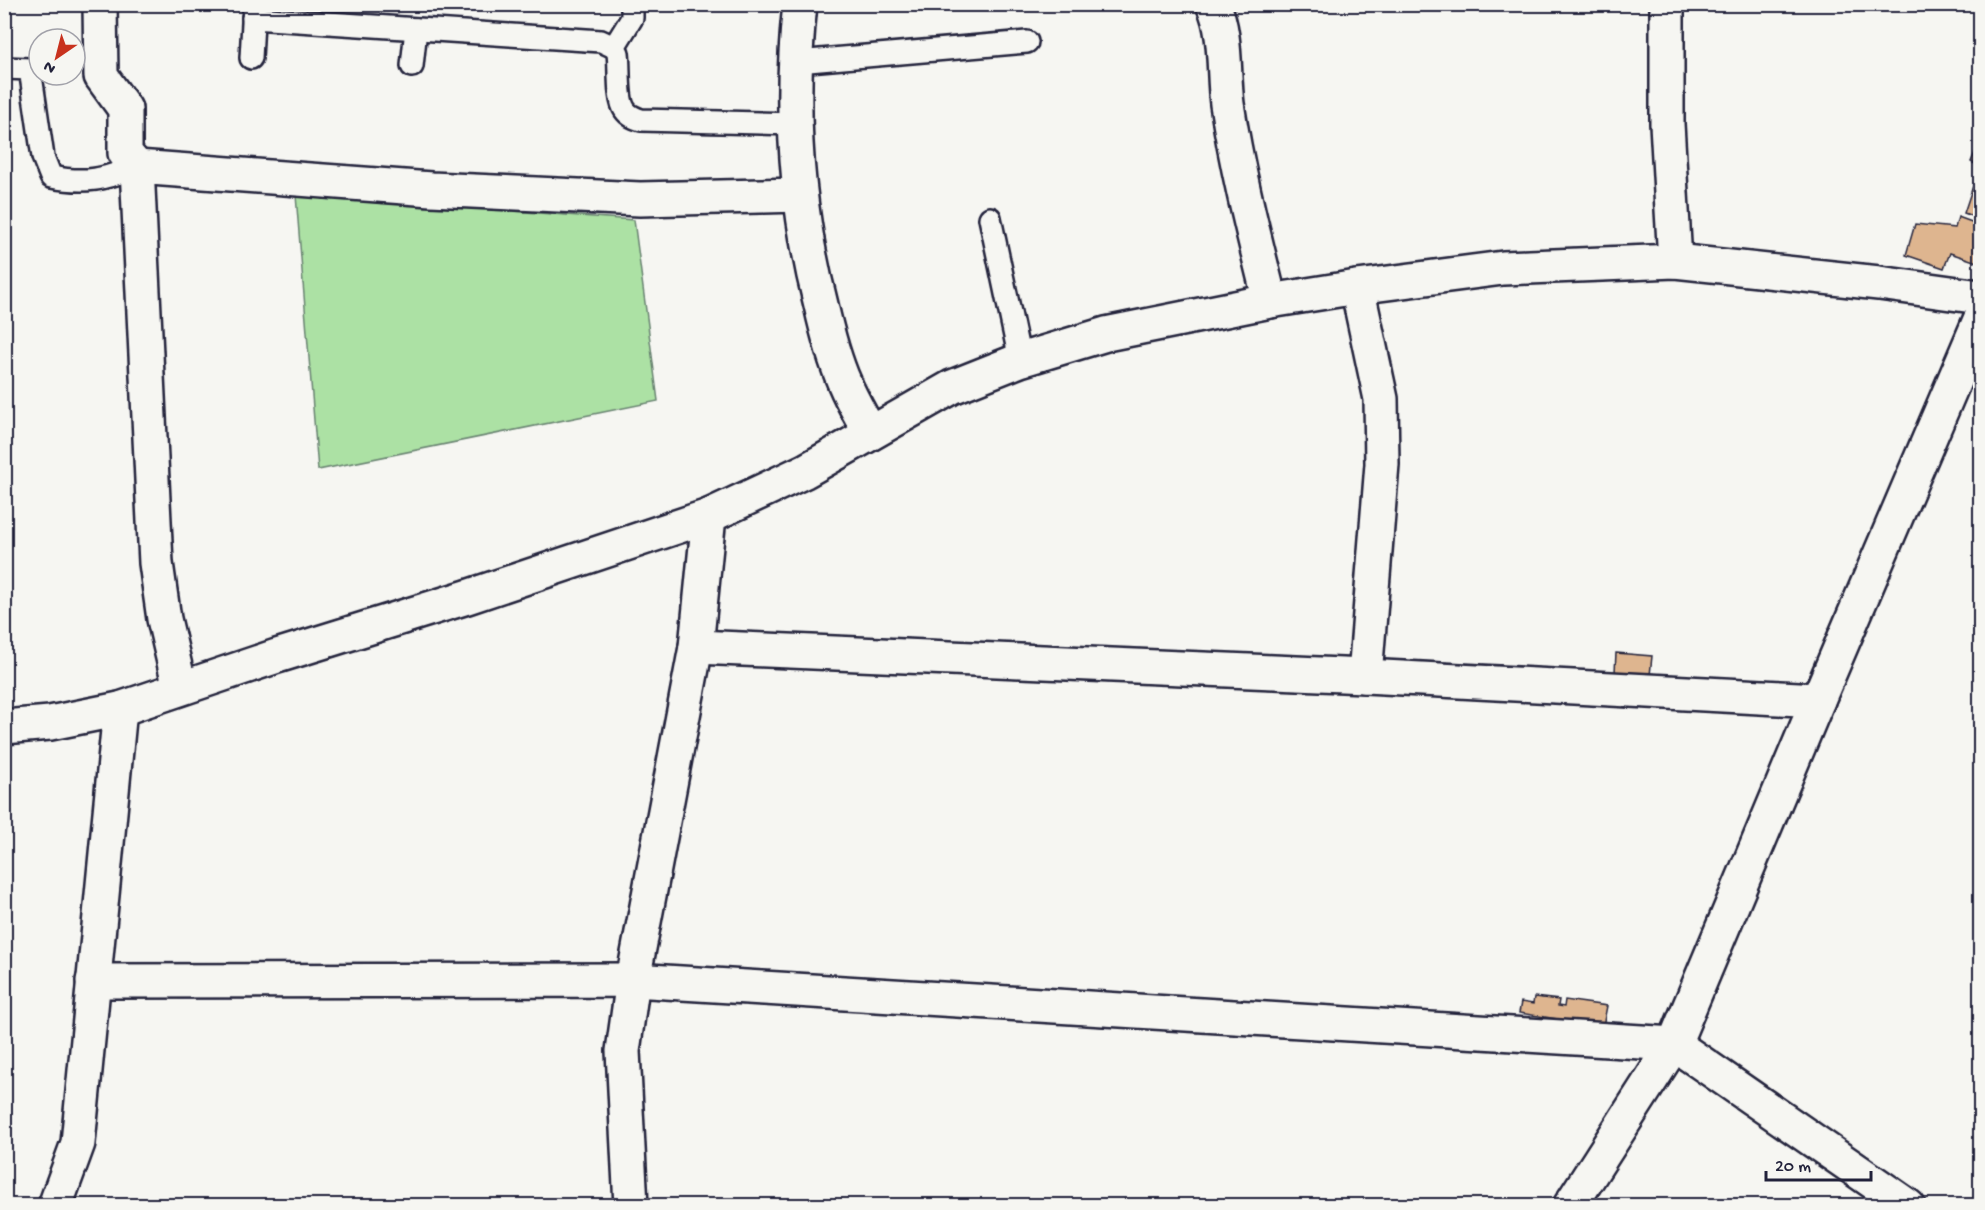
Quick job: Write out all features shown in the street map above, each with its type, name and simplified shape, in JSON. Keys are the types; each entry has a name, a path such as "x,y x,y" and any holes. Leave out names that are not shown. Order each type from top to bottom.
{"street":[{"path":"100,4 101,76 125,109 125,153 137,167 156,563 164,619 180,688"},
{"path":"800,4 796,62 796,124 800,195 811,266 830,343 845,384 870,433"},
{"path":"1213,4 1220,28 1227,103 1246,205 1270,301"},
{"path":"1667,4 1667,124 1675,261"},
{"path":"137,167 431,189 639,199 800,195"},
{"path":"4,727 50,723 120,710 180,688 467,597 709,516 805,471 952,387 1020,360 1106,334 1270,301 1503,268 1675,261 1980,297"},
{"path":"1357,287 1381,399 1382,464 1365,676"},
{"path":"1570,1206 1674,1044 1980,320"},
{"path":"631,1206 624,1051 633,980 696,647 709,516"},
{"path":"696,647 1365,676 1818,700"},
{"path":"55,1206 78,1143 120,710"},
{"path":"93,981 633,980 1674,1044 1908,1206"}],"lane":[{"path":"614,47 632,18 632,4"},
{"path":"251,58 254,11 416,29 601,41 614,47 618,53 621,100 624,110 632,117 641,120 796,124"},
{"path":"412,66 416,29"},
{"path":"796,62 1027,42"},
{"path":"4,68 30,69 43,157 51,177 72,181 104,179 137,167"},
{"path":"990,218 1020,360"}],"green space":[{"path":"296,195 634,220 658,401 318,470"}],"building":[{"path":"1980,141 1980,167 1971,162"},
{"path":"1974,183 1980,185 1980,219 1964,213"},
{"path":"1958,217 1980,225 1980,263 1950,253 1944,268 1906,255 1915,224 1955,228"},
{"path":"1616,653 1652,656 1650,675 1615,672"},
{"path":"1534,997 1559,1000 1558,1006 1564,1007 1565,1000 1607,1006 1603,1026 1519,1013 1521,1002 1533,1004"}]}
